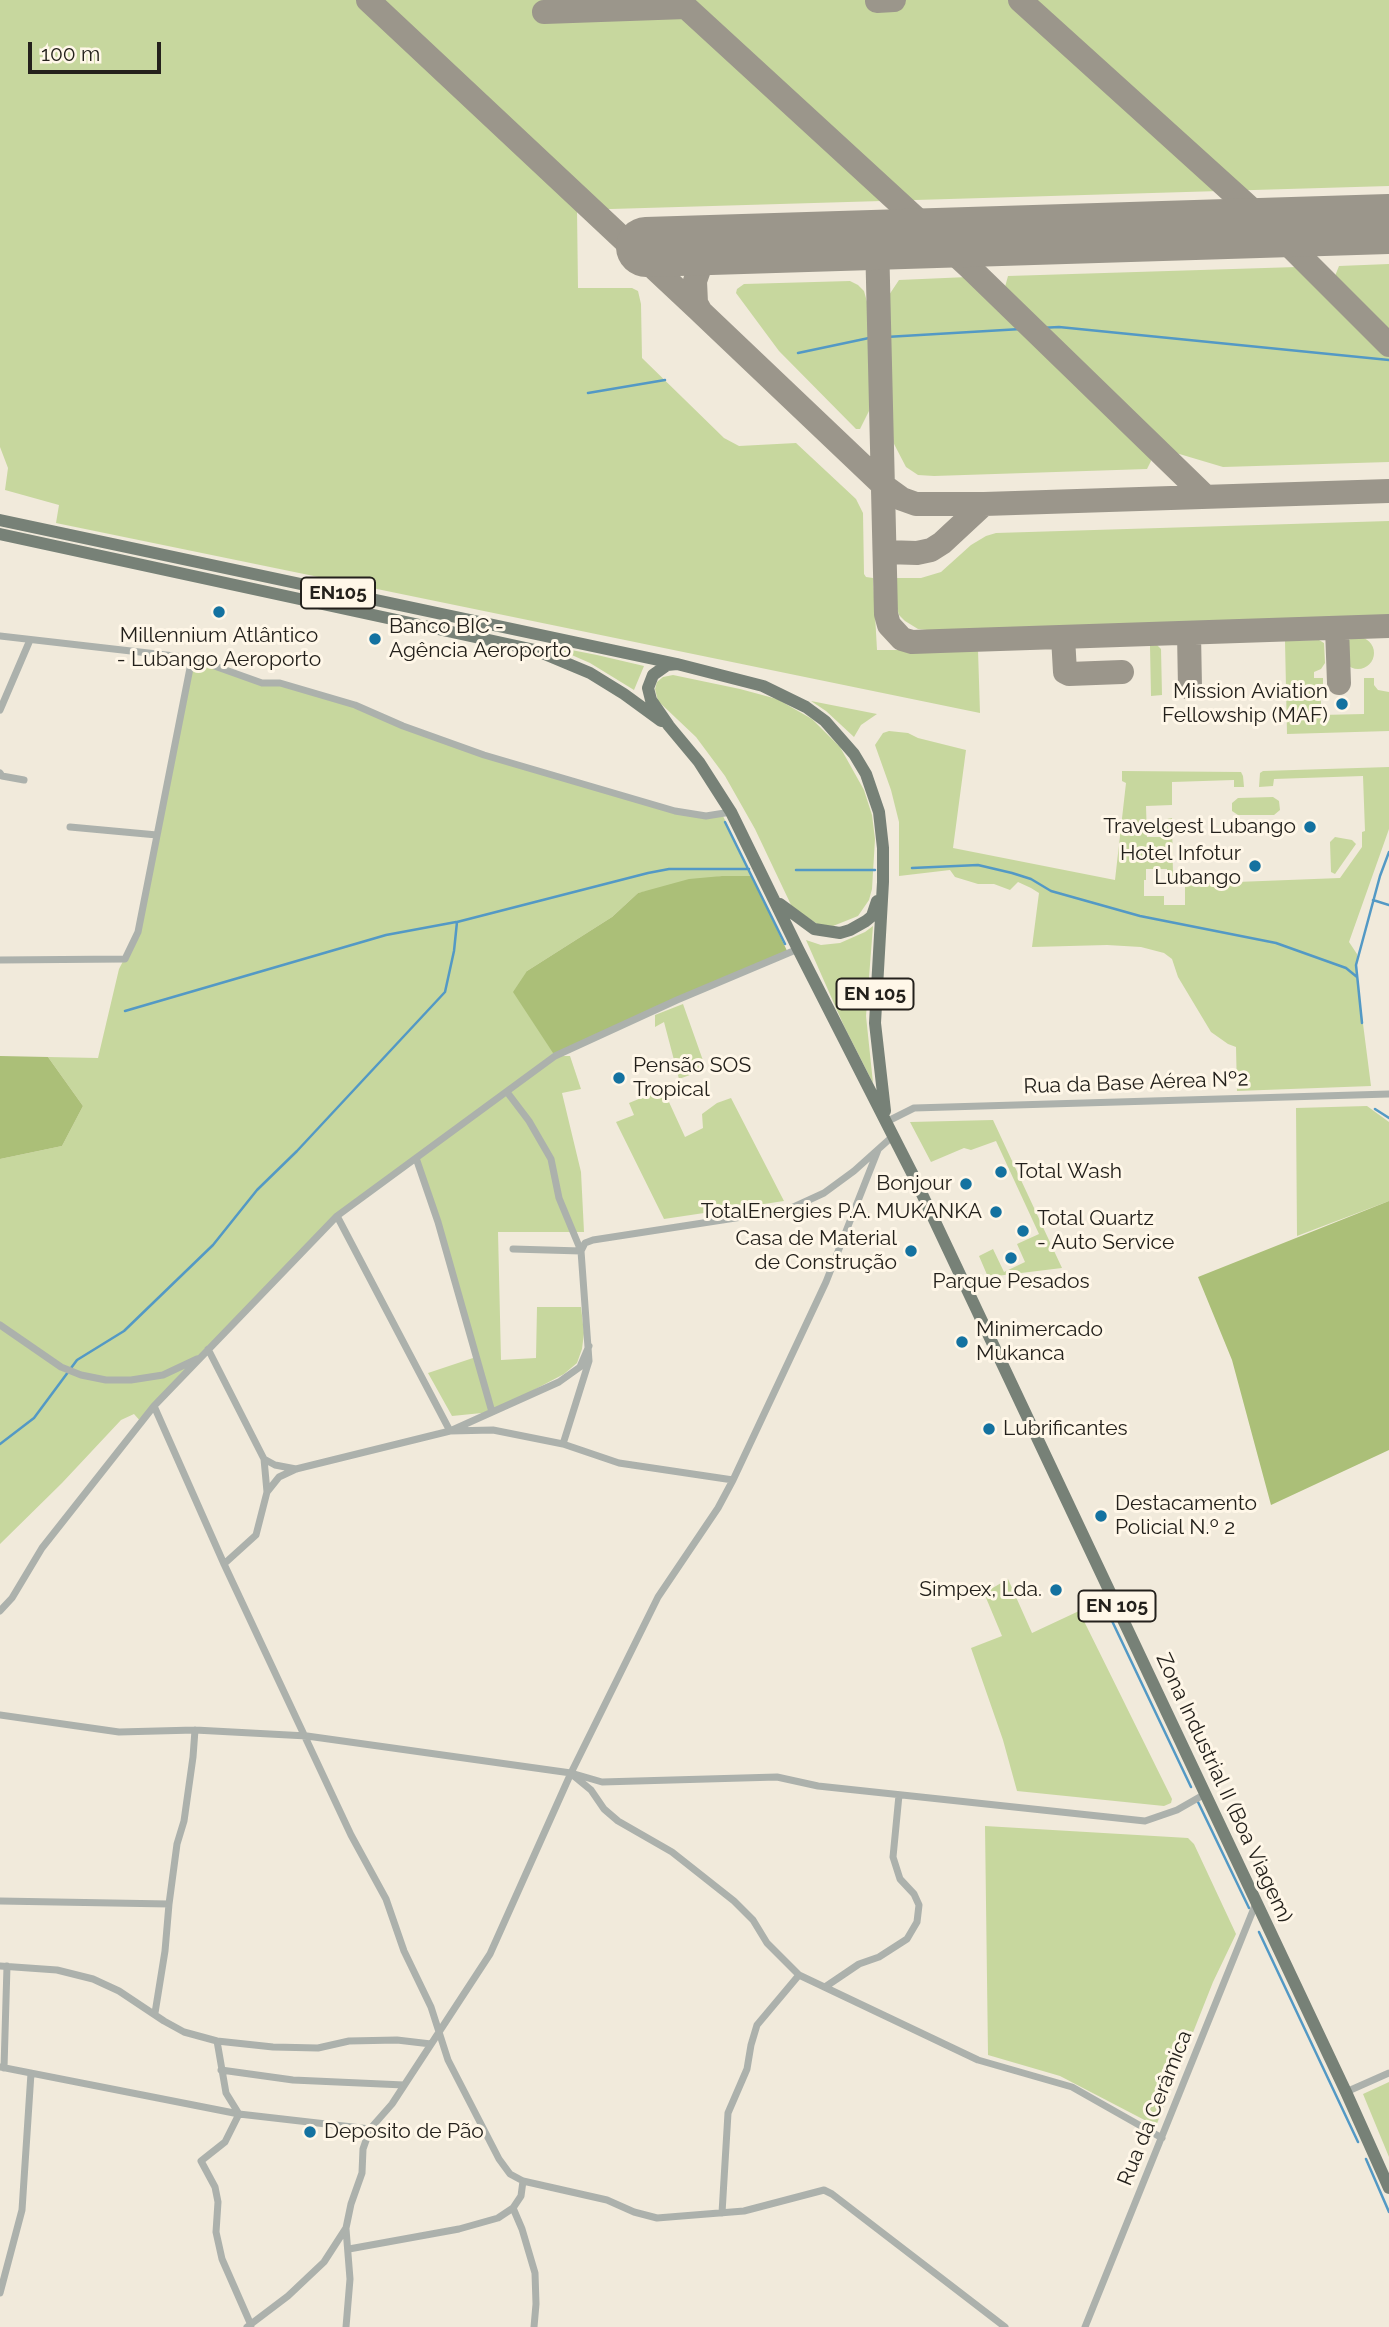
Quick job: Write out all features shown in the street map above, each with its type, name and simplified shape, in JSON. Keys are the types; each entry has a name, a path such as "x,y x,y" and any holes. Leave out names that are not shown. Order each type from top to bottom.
{"main road":[{"name":"EN105","path":"0,520 677,664 763,686 806,707 825,721 854,754 874,794 882,830 883,866"},
{"name":"EN105","path":"0,534 535,650 590,673 668,726 699,762 731,812 772,895"},
{"path":"668,726 651,700 649,681 658,669 677,664"},
{"path":"772,895 790,914 814,929 830,933 850,930 866,922 874,910 883,866"},
{"name":"EN 105","path":"883,866 875,1007 886,1122"},
{"name":"EN 105","path":"772,895 886,1122"},
{"name":"Zona Industrial II (Boa Viagem)","path":"886,1122 1346,2092"},
{"name":"EN 105","path":"1346,2092 1389,2188"}],"street":[{"path":"0,636 192,658 262,683 279,683 355,705 403,726 484,755 675,811 706,816 731,812"},
{"path":"0,709 30,640"},
{"path":"0,960 125,959 138,932 192,658"},
{"path":"0,773 2,776 24,780"},
{"path":"70,827 157,835"},
{"path":"0,1611 12,1598 42,1548 154,1406 337,1216 555,1056 798,949"},
{"path":"507,1092 529,1121 551,1159 559,1198 581,1251 589,1346 587,1373 564,1444"},
{"name":"Rua da Base Aérea Nº2","path":"886,1122 914,1108 1389,1094"},
{"path":"581,1251 585,1243 593,1240 787,1210 824,1193 893,1136"},
{"path":"346,2327 350,2279 346,2228 362,2173 363,2150 370,2129 404,2085 490,1954 571,1773 658,1597 718,1508 733,1480 826,1282 878,1150"},
{"path":"416,1158 438,1222 492,1412"},
{"path":"337,1216 450,1431"},
{"path":"513,1249 581,1251"},
{"path":"0,1325 61,1367 80,1375 106,1380 131,1380 163,1375 201,1357"},
{"path":"267,1492 279,1478 296,1469 450,1431 559,1382 580,1367 589,1346"},
{"path":"208,1349 264,1459 267,1492 256,1535 224,1564"},
{"path":"154,1406 224,1564 307,1736 351,1835 386,1899 404,1951 431,2007 448,2060 499,2159 510,2174 523,2181 607,2200 634,2212 657,2218 744,2211 824,2190 1005,2327"},
{"path":"450,1431 493,1430 564,1444 619,1463 733,1480"},
{"path":"264,1459 275,1465 296,1469"},
{"path":"0,1715 119,1732 195,1730 307,1736 571,1773 602,1782 777,1777 818,1786 1145,1821 1177,1810 1205,1794"},
{"path":"155,2013 177,1844 186,1809 195,1730"},
{"path":"571,1773 591,1790 604,1809 618,1821 673,1852 734,1901 753,1920 766,1943 799,1975 978,2060 1072,2087 1162,2138"},
{"path":"825,1987 859,1964 879,1957 907,1940 917,1922 919,1905 914,1894 900,1879 893,1857 899,1795"},
{"path":"0,1901 169,1904"},
{"name":"Rua da Cerâmica","path":"1085,2327 1256,1902"},
{"path":"370,2129 239,2114 2,2067 3,1966 57,1970 93,1979 119,1991 184,2032 218,2041 273,2047 318,2048 349,2041 397,2040 431,2044"},
{"path":"722,2213 728,2113 747,2069 757,2025 799,1975"},
{"path":"218,2041 226,2093 239,2114"},
{"path":"221,2070 293,2080 404,2085"},
{"path":"0,2293 3,2266 22,2210 31,2073"},
{"path":"1346,2092 1389,2073"},
{"path":"239,2114 225,2142 201,2161 215,2186 218,2202 216,2232 222,2259 249,2326 288,2296 324,2262 346,2228"},
{"path":"348,2249 459,2229 498,2218 513,2208 521,2196 523,2181"},
{"path":"513,2208 535,2273 534,2327"}],"green space":[{"path":"0,0 1389,0 1389,186 577,210 578,288 632,288 638,291 641,304 642,358 724,438 739,446 796,443 856,499 863,513 864,574 873,578 877,650 978,650 980,713 56,523 59,505 5,490 8,468 0,447"},
{"path":"1389,264 1389,335 1337,283 1335,276 1339,266"},
{"path":"1297,267 1313,279 1389,356 1389,462 1223,467 1176,453 1155,439 1129,415 1014,303 1005,287 1008,276"},
{"path":"968,277 1145,448 1151,461 1147,469 934,476 918,475 906,467 893,442 889,441 886,311 889,295 899,280"},
{"path":"850,281 864,291 869,309 869,411 860,429 856,429 779,351 736,293 744,284"},
{"path":"1389,521 1389,617 937,631 918,629 905,621 899,615 894,599 893,578 921,578 941,572 971,545 996,533"},
{"path":"1358,637 1369,642 1374,653 1369,664 1358,669 1347,664 1342,653 1347,642"},
{"path":"1319,640 1324,643 1325,663 1321,669 1314,672 1314,678 1323,678 1323,684 1318,684 1315,689 1315,699 1321,699 1317,718 1321,718 1321,715 1364,714 1364,678 1374,678 1374,685 1378,690 1389,692 1389,731 1287,734 1285,641"},
{"path":"1157,645 1161,649 1162,695 1151,696 1150,646"},
{"path":"551,646 644,666 634,690 590,663"},
{"path":"192,658 262,683 303,689 484,755 675,811 722,814 752,876 722,876 638,893 612,917 527,971 555,1056 570,1056 581,1089 562,1093 581,1172 584,1232 498,1232 501,1360 536,1358 537,1307 581,1307 584,1333 577,1363 564,1374 492,1412 452,1416 428,1373 476,1357 417,1159 337,1216 141,1422 134,1414 121,1420 0,1544 0,1159 62,1146 83,1106 48,1057 98,1058 119,969 138,932"},
{"path":"673,675 777,699 812,719 840,747 864,790 872,815 875,839 872,889 869,900 858,916 833,926 819,925 792,907 755,829 725,776 696,737 658,701 655,689 657,682 663,677"},
{"path":"811,701 877,714 861,725 854,737"},
{"path":"883,733 908,733 966,750 953,848 1115,880 1126,783 1122,781 1122,771 1241,772 1244,787 1234,787 1234,780 1172,782 1172,805 1146,806 1147,837 1167,837 1167,819 1172,818 1173,876 1167,879 1167,869 1146,869 1144,880 1144,896 1164,896 1164,905 1185,905 1185,884 1340,878 1362,847 1362,832 1365,831 1363,776 1274,779 1273,786 1259,787 1260,773 1389,767 1389,829 1349,942 1357,954 1357,977 1371,1086 1237,1091 1236,1047 1211,1032 1178,977 1172,959 1164,953 1141,947 1107,945 1032,947 1039,893 1031,888 1018,882 1010,890 994,884 978,884 955,877 950,870 899,876 899,822 875,745"},
{"path":"1273,797 1279,801 1280,810 1274,815 1238,815 1232,811 1232,803 1238,798"},
{"path":"1335,837 1352,840 1356,844 1335,874 1331,872 1330,842"},
{"path":"752,876 788,953 555,1056 513,992 527,971 612,917 638,893 689,879"},
{"path":"873,926 866,1016 873,1083 806,940 821,945 840,943"},
{"path":"683,1004 706,1069 679,1079 664,1022 655,1027 655,1015"},
{"path":"0,1056 48,1057 83,1106 62,1146 0,1159"},
{"path":"663,1089 685,1137 703,1128 702,1114 717,1103 731,1098 784,1201 664,1219 616,1122 634,1115 629,1103"},
{"path":"1367,1106 1389,1122 1389,1201 1297,1236 1296,1108"},
{"path":"993,1120 1062,1268 988,1277 979,1256 993,1249 1004,1272 1025,1262 1017,1244 1039,1234 996,1141 971,1150 964,1148 931,1162 910,1122"},
{"path":"1389,1201 1389,1450 1271,1505 1232,1360 1198,1277"},
{"path":"1008,1579 1032,1633 1079,1611 1172,1799 1171,1803 1164,1806 1017,1791 1003,1740 971,1648 1002,1636 984,1593"},
{"path":"985,1826 1188,1838 1194,1844 1236,1934 1213,1982 1156,2126 1060,2076 988,2055"},
{"path":"1389,2082 1389,2157 1363,2094"}],"waterway":[{"path":"1040,328 1059,327 1389,360"},
{"path":"886,337 1021,329"},
{"path":"798,353 869,338"},
{"path":"588,393 665,380"},
{"path":"725,822 785,944"},
{"path":"1362,1023 1356,965 1389,852"},
{"path":"912,868 978,865 1012,873 1031,879 1051,891 1140,916 1276,943 1346,968 1357,977"},
{"path":"0,1444 34,1418 77,1360 124,1331 213,1245 257,1190 297,1151 445,992 457,922 669,869 749,869"},
{"path":"796,870 875,870"},
{"path":"1373,900 1389,905"},
{"path":"125,1011 386,935 456,922"},
{"path":"1375,1109 1389,1118"},
{"path":"1103,1602 1191,1787"},
{"path":"1198,1802 1249,1908"},
{"path":"1259,1932 1358,2142"},
{"path":"1366,2159 1389,2212"}],"taxiway":[{"path":"368,0 701,312"},
{"path":"678,0 969,267 1206,497"},
{"path":"877,1 894,0"},
{"path":"1020,0 1272,228 1389,345"},
{"path":"544,12 686,7"},
{"path":"877,240 886,614 889,625 902,639 912,642 1389,626"},
{"path":"728,245 702,261 695,281 696,303 701,312 884,486 902,499 916,504 984,504 1389,491"},
{"path":"885,552 917,553 931,550 984,504"},
{"path":"1337,628 1339,683"},
{"path":"1189,633 1190,688"},
{"path":"1063,637 1065,672 1122,672"}],"runway":[{"path":"646,247 1389,224"}],"place":[{"name":"Millennium Atlântico - Lubango Aeroporto","path":"219,612"},
{"name":"Banco BIC - Agência Aeroporto","path":"375,639"},
{"name":"Mission Aviation Fellowship (MAF)","path":"1342,704"},
{"name":"Travelgest Lubango","path":"1310,827"},
{"name":"Hotel Infotur Lubango","path":"1255,866"},
{"name":"Pensão SOS Tropical","path":"619,1078"},
{"name":"Total Wash","path":"1001,1172"},
{"name":"Bonjour","path":"966,1184"},
{"name":"TotalEnergies P.A. MUKANKA","path":"996,1212"},
{"name":"Total Quartz - Auto Service","path":"1023,1231"},
{"name":"Casa de Material de Construção","path":"911,1251"},
{"name":"Parque Pesados","path":"1011,1258"},
{"name":"Minimercado Mukanca","path":"962,1342"},
{"name":"Lubrificantes","path":"989,1429"},
{"name":"Destacamento Policial N.º 2","path":"1101,1516"},
{"name":"Simpex, Lda.","path":"1056,1590"},
{"name":"Deposito de Pão","path":"310,2132"}]}
